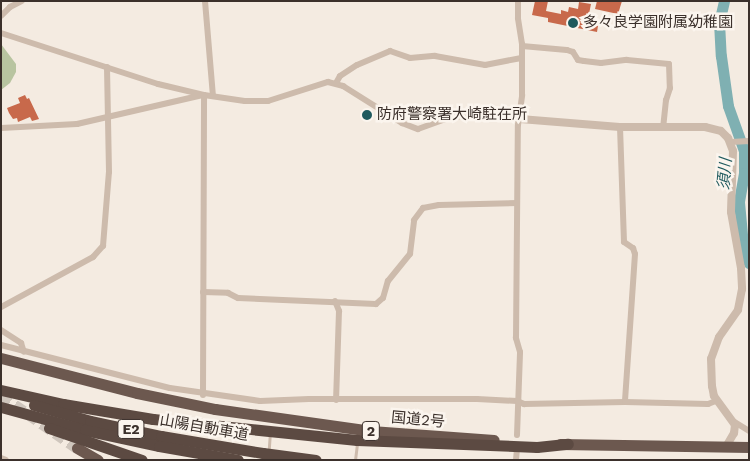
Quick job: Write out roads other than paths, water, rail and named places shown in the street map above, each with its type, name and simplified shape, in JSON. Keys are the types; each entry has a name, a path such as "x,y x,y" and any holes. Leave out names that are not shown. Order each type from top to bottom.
{"highway":[{"name":"国道2号","path":"1,358 137,393 288,421 451,438 568,444 749,447"},
{"path":"1,390 63,404 134,416 357,440 537,447 568,444"},
{"name":"山陽自動車道","path":"1,396 90,421 161,436 265,456 316,460"},
{"name":"山陽自動車道","path":"1,407 112,436 238,460"},
{"path":"1,412 142,460"},
{"path":"77,448 98,460"}],"street":[{"path":"1,16 10,7 22,1"},
{"path":"205,1 213,96"},
{"path":"517,436 516,401 520,352 516,338 518,125 520,119 522,58 518,1"},
{"path":"1,33 158,84 204,95 245,101 268,101 321,84 336,83 402,123 418,129 449,118 468,115 620,127 715,129 724,133 732,142 734,151 731,212 745,270 740,304 732,320 719,337 712,354 712,386 716,401 732,420 749,431"},
{"path":"522,46 573,52 578,60 584,61 601,63 627,60 669,64 670,88 666,95 663,128"},
{"path":"336,83 340,76 357,65 390,51 410,58 436,56 486,65 522,58"},
{"path":"1,306 94,256 103,246 109,172 107,67"},
{"path":"1,128 77,124 109,115 204,95"},
{"path":"203,395 204,95"},
{"path":"620,127 624,242 632,248 635,254 625,402"},
{"path":"732,142 748,141"},
{"path":"203,292 228,293 238,298 335,301 371,305 380,301 388,281 410,254 414,220 424,208 438,205 517,202"},
{"path":"335,301 339,311 336,400"},
{"path":"1,330 21,343 24,352"},
{"path":"1,345 203,395 260,402 336,400 516,401 524,404 625,402 708,404 716,401"},
{"path":"726,447 734,433 732,420"},
{"path":"516,460 517,448"},
{"path":"1,458 6,460"}],"lane":[{"path":"265,456 270,431"},
{"path":"355,460 357,440"}],"waterway":[{"name":"須川","path":"724,1 719,22 721,56 728,106 744,151 744,173 739,202 743,245 749,263"}],"tunnel":[{"path":"1,395 77,448"}],"place":[{"name":"多々良学園附属幼稚園","path":"573,23"},
{"name":"防府警察署大崎駐在所","path":"367,115"}]}
